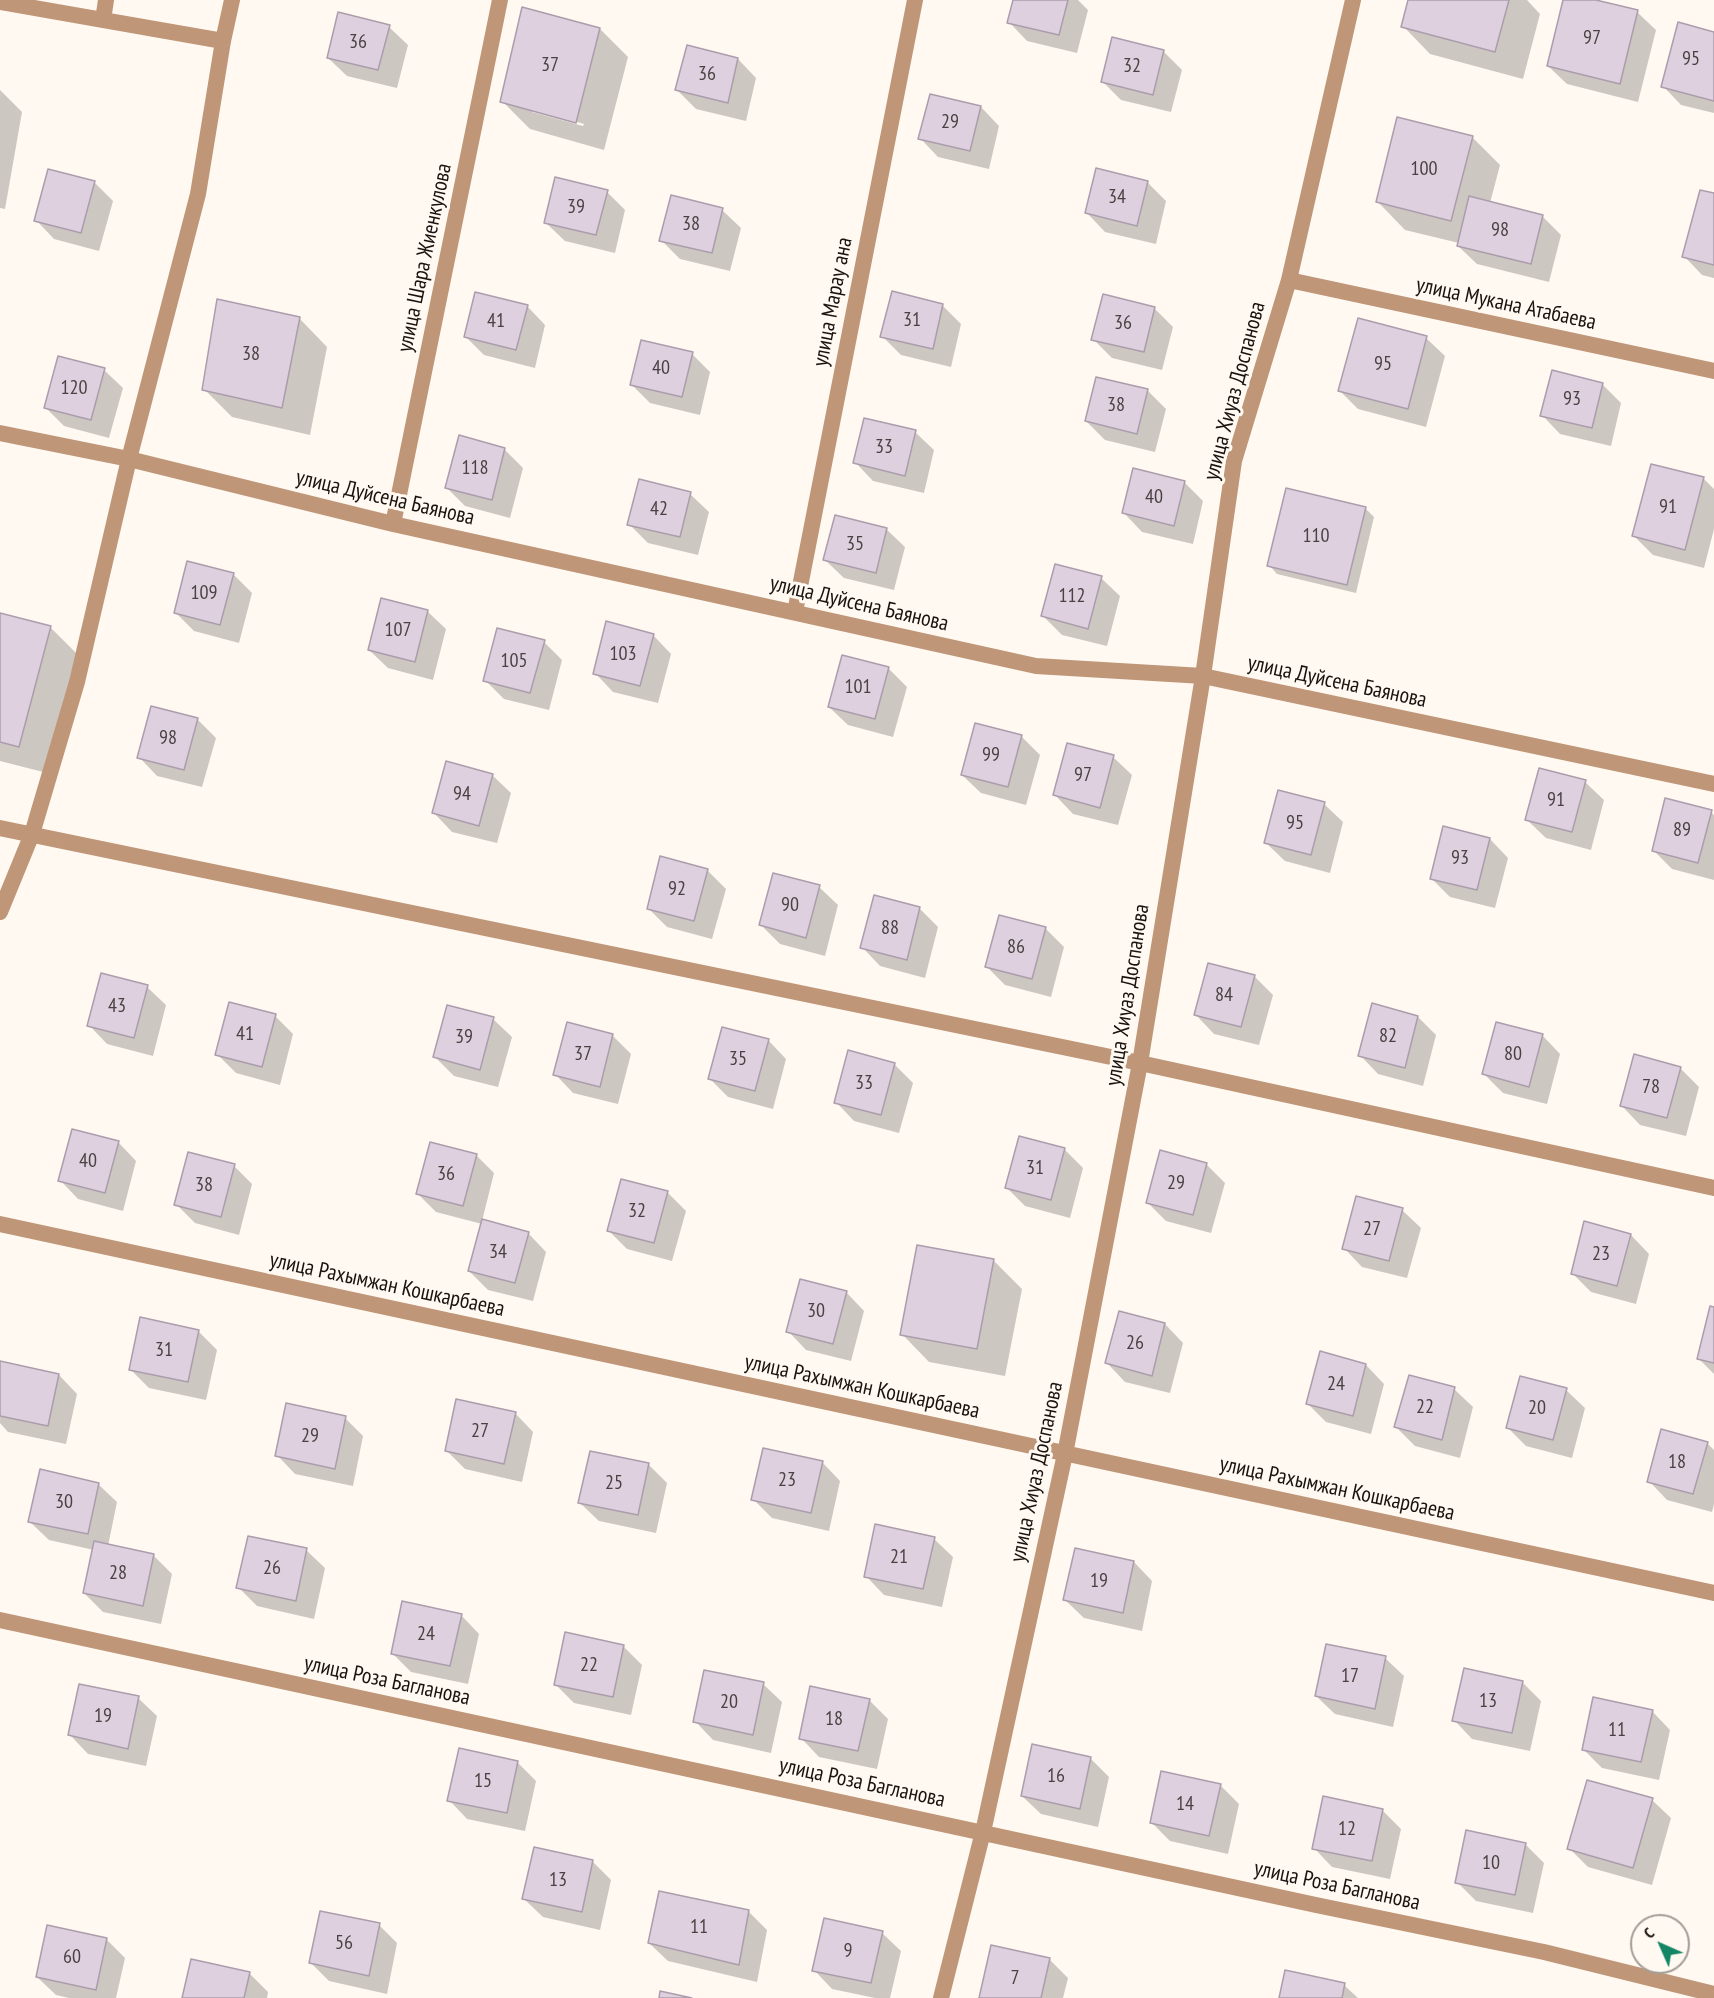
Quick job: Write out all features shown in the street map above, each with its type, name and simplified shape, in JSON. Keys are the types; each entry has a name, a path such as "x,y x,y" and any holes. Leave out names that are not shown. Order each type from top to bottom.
{"street":[{"path":"103,20 106,0"},
{"path":"0,912 32,834 77,682 129,459 198,194 232,0"},
{"name":"улица Шара Жиенкулова","path":"393,524 500,0"},
{"name":"улица Марау ана","path":"795,612 915,0"},
{"name":"улица Хиуаз Доспанова","path":"941,1998 983,1832 1065,1454 1140,1063 1203,676 1234,461 1289,280 1353,0"},
{"path":"0,2 223,41"},
{"name":"улица Мукана Атабаева","path":"1289,280 1714,371"},
{"name":"улица Дуйсена Баянова","path":"0,433 129,459 393,524 1036,666 1203,676 1714,784"},
{"path":"0,828 1140,1063 1714,1188"},
{"name":"улица Рахымжан Кошкарбаева","path":"0,1224 1714,1593"},
{"name":"улица Роза Багланова","path":"0,1620 1316,1905 1544,1952 1714,1994"}],"building":[{"path":"1013,0 1068,0 1059,35 1007,23"},
{"path":"1408,0 1509,0 1495,52 1401,27"},
{"path":"1563,0 1596,0 1638,10 1620,84 1547,66"},
{"path":"522,7 600,28 576,123 500,102"},
{"path":"338,12 390,25 378,70 327,58"},
{"path":"1678,22 1714,32 1714,101 1661,87"},
{"path":"1112,37 1164,50 1153,95 1101,82"},
{"path":"687,45 738,58 728,103 675,90"},
{"path":"930,94 981,106 970,151 918,139"},
{"path":"1397,117 1473,136 1451,221 1376,202"},
{"path":"1096,168 1148,181 1137,226 1085,213"},
{"path":"48,169 95,181 81,233 34,221"},
{"path":"555,177 608,190 596,235 544,223"},
{"path":"1700,190 1714,193 1714,265 1682,257"},
{"path":"671,195 723,208 712,253 659,241"},
{"path":"1469,196 1543,215 1531,264 1457,246"},
{"path":"892,291 943,304 933,349 880,337"},
{"path":"475,292 528,305 516,350 464,337"},
{"path":"1103,294 1155,307 1144,352 1091,340"},
{"path":"217,299 300,317 282,408 202,390"},
{"path":"1358,318 1427,336 1408,409 1338,391"},
{"path":"641,340 693,352 682,397 630,385"},
{"path":"58,356 105,368 91,420 44,408"},
{"path":"1552,370 1603,383 1592,428 1540,416"},
{"path":"1096,377 1148,389 1137,434 1085,421"},
{"path":"864,418 916,430 905,476 853,463"},
{"path":"459,435 505,448 492,500 445,488"},
{"path":"1651,464 1704,477 1685,550 1632,536"},
{"path":"1133,468 1185,481 1174,526 1122,513"},
{"path":"639,479 691,492 680,537 627,525"},
{"path":"1286,488 1366,507 1347,585 1267,566"},
{"path":"835,515 887,528 876,573 823,560"},
{"path":"187,561 234,573 220,625 174,613"},
{"path":"1055,564 1102,576 1088,629 1041,616"},
{"path":"381,598 428,610 415,662 368,650"},
{"path":"0,613 51,626 19,747 0,742"},
{"path":"606,621 654,634 640,686 593,674"},
{"path":"497,628 545,640 530,693 483,681"},
{"path":"842,655 889,667 875,719 828,707"},
{"path":"151,706 198,718 184,770 137,758"},
{"path":"975,723 1022,735 1008,787 961,775"},
{"path":"1067,743 1114,755 1100,808 1053,795"},
{"path":"446,761 493,774 479,826 432,813"},
{"path":"1539,768 1586,780 1572,832 1525,820"},
{"path":"1278,790 1325,802 1311,855 1264,843"},
{"path":"1665,798 1712,810 1698,863 1652,851"},
{"path":"1443,826 1490,838 1477,890 1430,879"},
{"path":"660,856 708,869 694,921 647,909"},
{"path":"773,873 820,885 806,938 759,925"},
{"path":"874,895 920,907 907,960 860,948"},
{"path":"999,915 1046,927 1032,979 985,967"},
{"path":"1208,963 1255,975 1241,1027 1194,1015"},
{"path":"101,973 148,985 134,1038 87,1026"},
{"path":"229,1002 276,1014 262,1067 215,1055"},
{"path":"1372,1003 1418,1016 1405,1068 1358,1056"},
{"path":"447,1005 494,1017 480,1070 433,1057"},
{"path":"567,1022 613,1034 600,1087 553,1075"},
{"path":"1496,1022 1543,1034 1529,1087 1482,1074"},
{"path":"722,1027 769,1039 755,1091 708,1079"},
{"path":"848,1050 895,1063 881,1115 834,1103"},
{"path":"1634,1054 1681,1067 1667,1118 1620,1106"},
{"path":"72,1129 119,1141 105,1193 58,1181"},
{"path":"1019,1136 1065,1148 1051,1200 1005,1188"},
{"path":"430,1142 477,1154 463,1206 416,1194"},
{"path":"1160,1150 1207,1163 1193,1215 1146,1203"},
{"path":"188,1152 235,1164 221,1217 174,1205"},
{"path":"621,1179 668,1191 654,1243 607,1231"},
{"path":"1356,1196 1403,1208 1389,1261 1342,1249"},
{"path":"482,1219 529,1232 515,1283 468,1271"},
{"path":"1584,1221 1631,1234 1617,1286 1571,1274"},
{"path":"917,1245 994,1259 977,1349 900,1335"},
{"path":"800,1279 847,1291 833,1344 786,1332"},
{"path":"1710,1306 1714,1307 1714,1363 1697,1359"},
{"path":"1119,1311 1165,1323 1152,1376 1105,1363"},
{"path":"140,1317 199,1330 188,1382 129,1370"},
{"path":"1320,1351 1366,1364 1353,1416 1306,1404"},
{"path":"0,1361 59,1374 48,1426 0,1416"},
{"path":"1409,1375 1455,1387 1442,1440 1394,1427"},
{"path":"1520,1376 1567,1388 1553,1440 1506,1428"},
{"path":"456,1399 516,1412 504,1464 445,1451"},
{"path":"286,1403 346,1416 335,1469 275,1456"},
{"path":"1661,1429 1708,1442 1693,1494 1647,1482"},
{"path":"763,1448 823,1461 811,1513 751,1500"},
{"path":"590,1451 649,1463 638,1515 578,1503"},
{"path":"40,1469 99,1483 88,1534 28,1522"},
{"path":"875,1524 935,1537 923,1589 864,1577"},
{"path":"248,1536 307,1548 296,1601 236,1588"},
{"path":"94,1541 154,1554 143,1606 83,1593"},
{"path":"1075,1548 1134,1561 1123,1613 1063,1600"},
{"path":"402,1601 462,1614 450,1666 391,1654"},
{"path":"565,1632 624,1645 613,1697 554,1685"},
{"path":"1326,1644 1386,1656 1375,1709 1315,1696"},
{"path":"1464,1668 1523,1681 1512,1733 1452,1721"},
{"path":"704,1670 764,1682 753,1735 693,1722"},
{"path":"79,1684 139,1696 128,1749 68,1735"},
{"path":"810,1686 870,1699 858,1751 799,1739"},
{"path":"1593,1697 1653,1710 1641,1762 1582,1750"},
{"path":"1032,1744 1091,1757 1080,1809 1021,1796"},
{"path":"459,1748 518,1761 507,1813 447,1801"},
{"path":"1161,1771 1221,1784 1209,1836 1150,1823"},
{"path":"1587,1780 1653,1798 1633,1868 1567,1849"},
{"path":"1323,1796 1383,1809 1372,1861 1312,1849"},
{"path":"1466,1830 1526,1843 1515,1895 1455,1883"},
{"path":"534,1847 593,1860 582,1912 522,1899"},
{"path":"659,1891 749,1910 739,1965 648,1943"},
{"path":"320,1911 380,1923 369,1976 309,1963"},
{"path":"824,1918 883,1931 871,1983 812,1971"},
{"path":"47,1925 107,1938 96,1990 36,1977"},
{"path":"991,1945 1050,1958 1041,1998 979,1998"},
{"path":"191,1959 250,1972 244,1998 182,1998"},
{"path":"1285,1970 1345,1983 1342,1998 1279,1998"},
{"path":"660,1991 692,1998 659,1998"}]}
